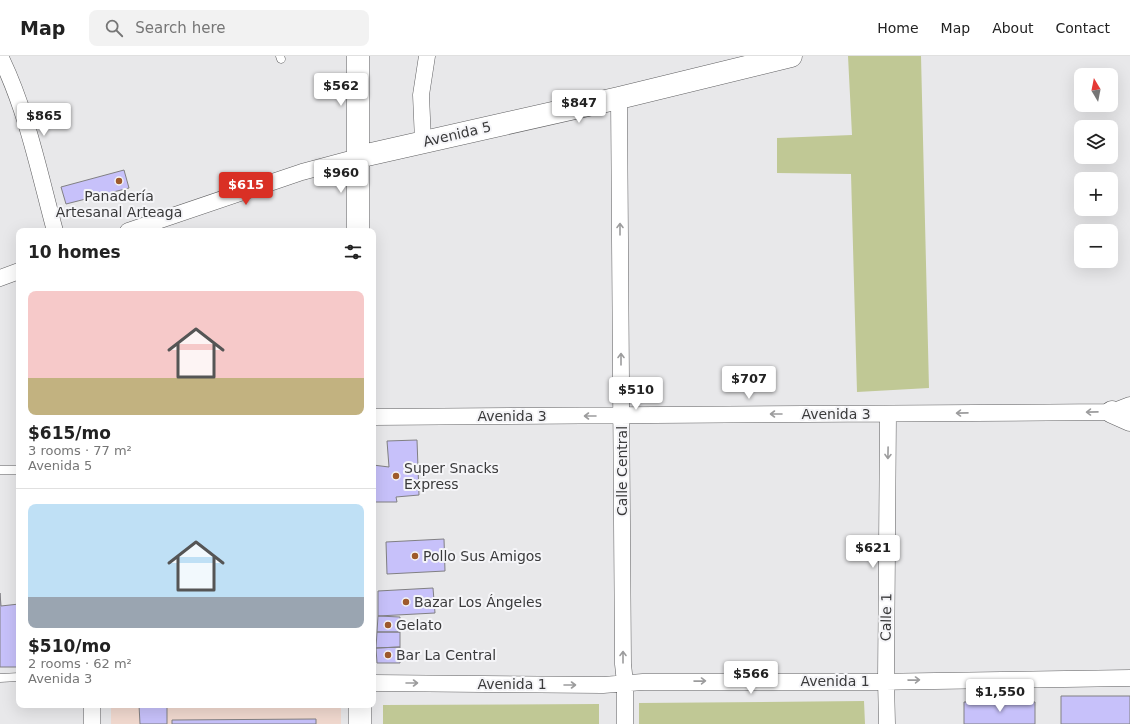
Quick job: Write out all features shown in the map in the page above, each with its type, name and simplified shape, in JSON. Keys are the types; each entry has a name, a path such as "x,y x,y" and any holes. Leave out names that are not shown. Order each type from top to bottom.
{"main road":[{"path":"358,56 358,228"},
{"name":"Avenida 5","path":"358,157 619,98 791,56"},
{"path":"360,708 360,724"}],"street":[{"path":"0,56 12,80 23,112 54,228"},
{"path":"423,142 421,95 427,56"},
{"name":"Calle Central","path":"619,98 623,664 625,684 625,724"},
{"name":"Avenida 5","path":"137,228 302,172 358,157"},
{"path":"0,278 16,272"},
{"name":"Avenida 3","path":"376,417 1124,412"},
{"name":"Calle 1","path":"887,724 888,414"},
{"name":"Avenida 1","path":"376,683 596,685 1130,678"},
{"path":"92,708 92,724"}],"lane":[{"path":"0,470 16,470"},
{"path":"0,678 16,678"}],"shaded area":[{"path":"111,708 341,708 341,724 111,724"}],"green space":[{"path":"848,56 921,56 929,388 857,392 851,174 777,173 777,138 852,135"},
{"path":"864,701 865,724 639,724 639,703"},
{"path":"599,704 599,724 383,724 383,705"}],"building":[{"path":"124,170 129,188 66,204 61,187"},
{"name":"Super Snacks Express","path":"417,440 419,495 396,497 397,502 376,502 376,465 389,467 387,441"},
{"name":"Pollo Sus Amigos","path":"444,539 445,571 387,574 386,542"},
{"name":"Bazar Los Ángeles","path":"433,588 435,613 378,616 378,591"},
{"path":"0,593 1,606 16,604 16,667 0,667"},
{"name":"Gelato","path":"378,616 400,617 400,632 377,632"},
{"path":"377,632 400,632 400,647 376,648"},
{"name":"Bar La Central","path":"400,647 400,663 377,663 376,648"},
{"path":"1061,696 1130,696 1130,724 1061,724"},
{"path":"964,702 1035,702 1035,724 964,724"},
{"path":"139,708 167,708 167,724 140,724"},
{"path":"316,719 316,724 172,724 172,720"}],"place":[{"name":"Panadería Artesanal Arteaga","path":"119,181"},
{"name":"Super Snacks Express","path":"396,476"},
{"name":"Pollo Sus Amigos","path":"415,556"},
{"name":"Bazar Los Ángeles","path":"406,602"},
{"name":"Gelato","path":"388,625"},
{"name":"Bar La Central","path":"388,655"}]}
